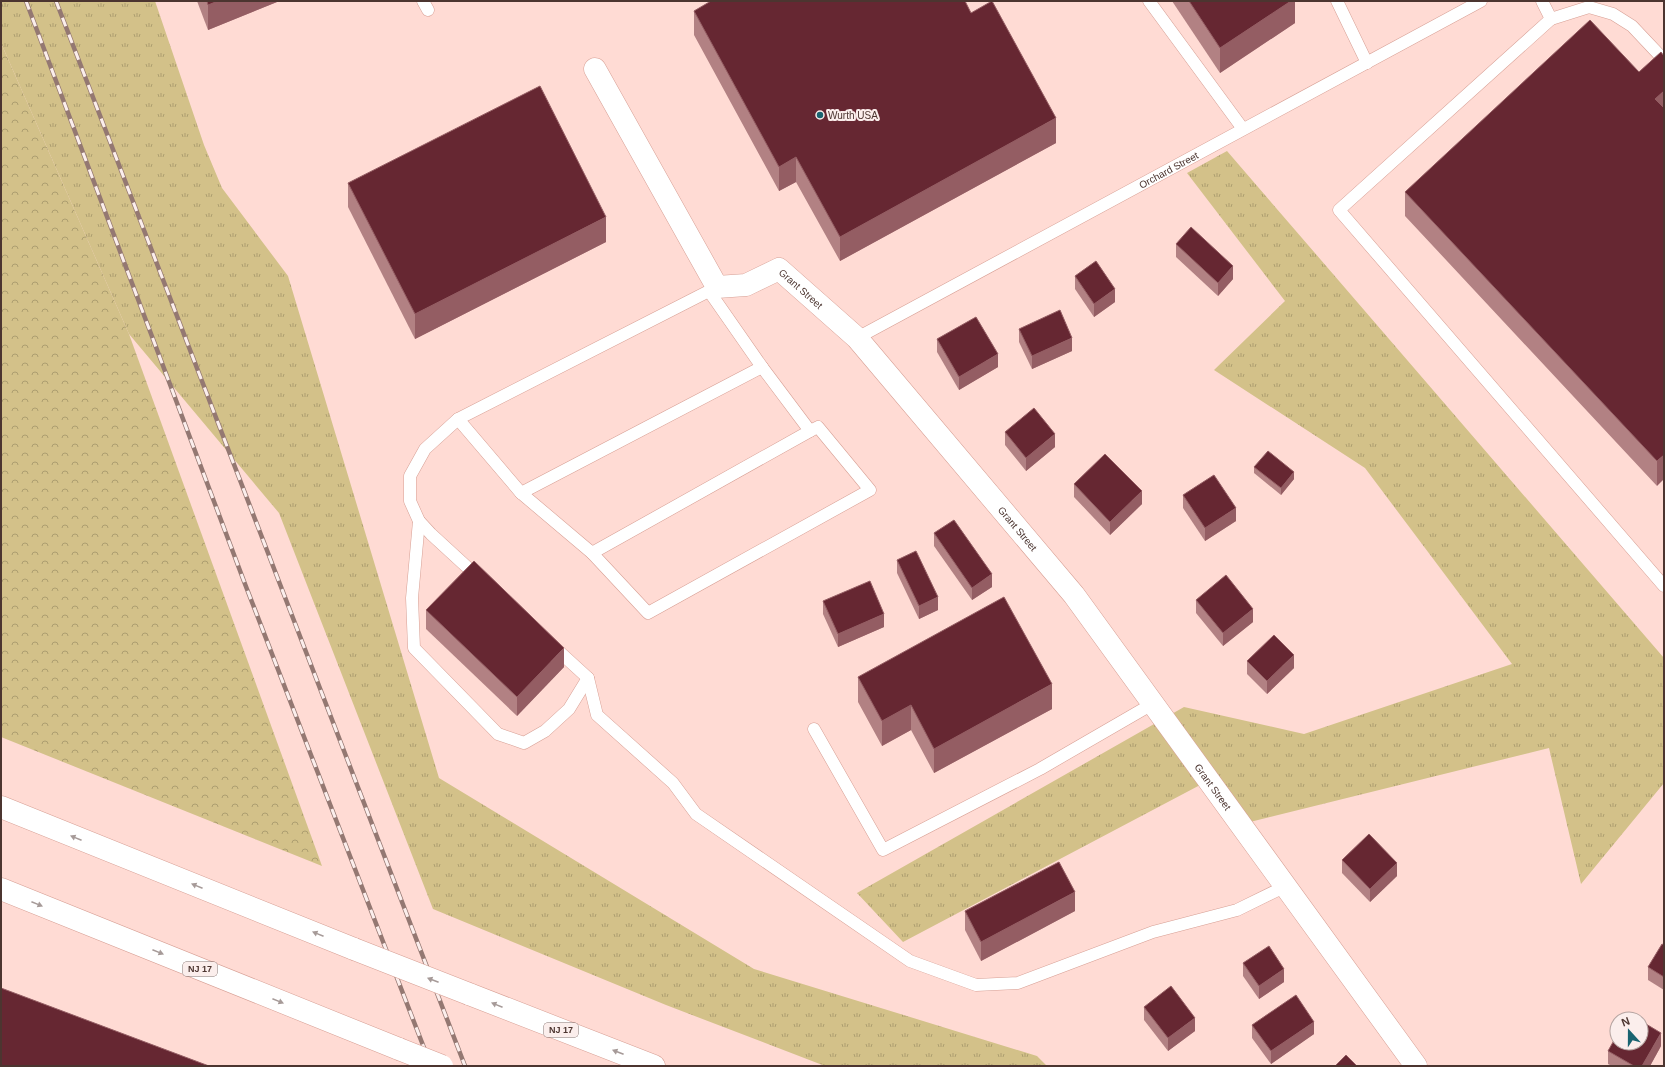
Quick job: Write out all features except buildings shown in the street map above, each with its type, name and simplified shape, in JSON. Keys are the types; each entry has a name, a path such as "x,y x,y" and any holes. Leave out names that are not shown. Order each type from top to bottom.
{"main road":[{"path":"595,69 713,289"},
{"name":"Grant Street","path":"713,289 746,285 779,269 856,338 1074,595 1416,1066"},
{"name":"NJ 17","path":"1,807 354,949 654,1066"},
{"name":"NJ 17","path":"1,889 442,1066"}],"lane":[{"path":"1149,1 1243,129"},
{"path":"1337,1 1367,63"},
{"name":"Orchard Street","path":"856,338 1481,1"},
{"path":"1542,1 1551,19"},
{"path":"1664,60 1632,26 1613,14 1589,7 1551,19 1339,210 1664,586"},
{"path":"489,588 419,521 410,500 410,476 425,449 458,419 713,289 762,367 810,432"},
{"path":"521,493 762,367"},
{"path":"458,419 521,493 592,553 648,613 870,490 818,427 592,553"},
{"path":"419,521 412,598 414,648 498,734 524,743 545,731 569,709 588,678"},
{"path":"541,636 588,678 597,715 673,783 696,814 910,961 976,985 1018,983 1153,932 1237,910 1286,886"},
{"path":"814,729 883,850 1040,769 1154,704"}],"green space":[{"path":"1,1 155,1 204,145 222,188 288,276 439,778 754,969 1037,1056 1047,1066 825,1066 666,1005 433,909 279,513 129,334 1,43"},
{"path":"1,43 129,334 322,866 1,737"},
{"path":"1227,151 1664,658 1664,783 1581,884 1549,748 1230,827 1202,784 903,942 857,893 1184,707 1304,734 1512,664 1365,468 1214,370 1285,301 1187,173"}],"railway":[{"path":"26,1 245,584 431,1066"},
{"path":"56,1 465,1066"}],"place":[{"name":"Wurth USA","path":"820,115"}]}
